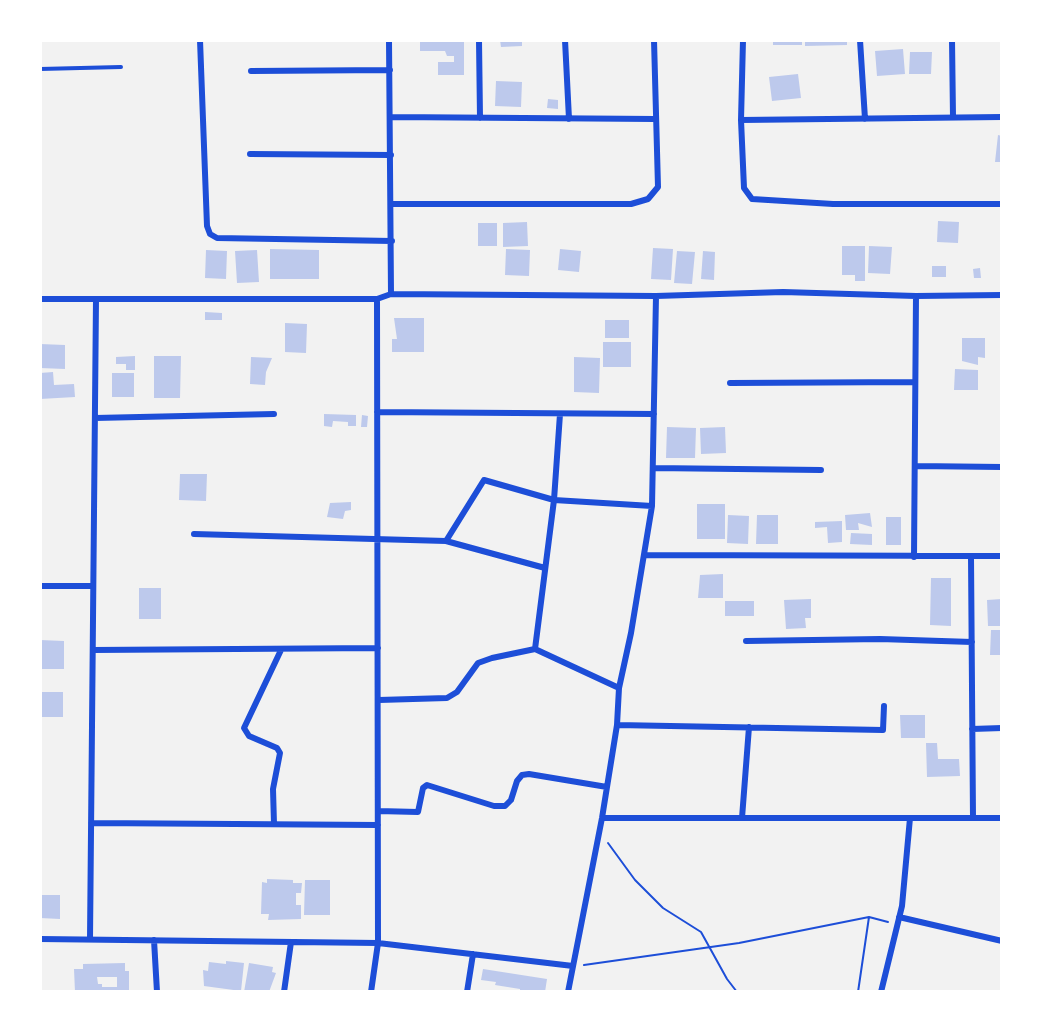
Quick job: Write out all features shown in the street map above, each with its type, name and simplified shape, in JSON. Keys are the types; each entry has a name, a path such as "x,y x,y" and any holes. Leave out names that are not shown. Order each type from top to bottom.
{"street":[{"path":"200,40 207,226 210,234 217,238 392,241"},
{"path":"389,40 391,294"},
{"path":"479,40 480,118"},
{"path":"565,40 569,119"},
{"path":"392,204 631,204 648,199 658,187 654,40"},
{"path":"743,40 741,120 744,188 752,199 833,204 1002,204"},
{"path":"860,40 865,119"},
{"path":"951,40 953,117"},
{"path":"251,71 390,70"},
{"path":"391,117 655,119"},
{"path":"741,120 1002,117"},
{"path":"250,153 391,155"},
{"path":"40,299 377,299 391,294 656,296 783,292 916,296 1002,295"},
{"path":"568,992 600,832 617,725 619,688 652,506 656,296"},
{"path":"914,557 916,296"},
{"path":"90,939 96,299"},
{"path":"371,992 378,944 377,299"},
{"path":"730,383 915,382"},
{"path":"377,412 654,414"},
{"path":"95,418 274,414"},
{"path":"535,650 554,500 560,414"},
{"path":"915,466 1002,466"},
{"path":"653,468 821,470"},
{"path":"446,541 484,480 554,500 652,506"},
{"path":"194,534 446,541 545,568"},
{"path":"644,555 1002,556"},
{"path":"971,557 973,818"},
{"path":"40,586 93,586"},
{"path":"746,641 880,639 972,642"},
{"path":"93,650 378,648"},
{"path":"274,824 273,789 280,753 277,748 249,736 244,728 281,650"},
{"path":"379,700 447,698 457,692 477,663 492,657 535,650 619,688"},
{"path":"617,725 883,730 884,706"},
{"path":"742,818 749,727"},
{"path":"972,729 1002,728"},
{"path":"378,811 418,812 423,788 427,785 494,806 505,806 511,800 517,781 522,775 529,774 607,787"},
{"path":"602,818 1002,818"},
{"path":"881,992 899,917 910,818"},
{"path":"91,823 378,825"},
{"path":"899,917 1002,941"},
{"path":"40,939 378,944 573,966"},
{"path":"154,940 157,992"},
{"path":"284,992 291,942"},
{"path":"466,992 472,954"}],"lane":[{"path":"40,69 121,67"}],"path":[{"path":"600,832 635,880 663,908 701,932 711,945 727,979 737,992"},
{"path":"858,992 869,917"},
{"path":"573,966 711,945 739,943 869,917 897,925"}],"building":[{"path":"420,40 464,40 464,75 438,75 438,62 454,62 454,56 447,56 445,51 420,51"},
{"path":"500,40 522,40 522,46 501,47"},
{"path":"773,40 802,40 802,45 773,45"},
{"path":"805,40 847,40 847,45 805,46"},
{"path":"903,49 905,74 877,76 875,51"},
{"path":"910,52 932,52 931,74 909,74"},
{"path":"798,74 801,98 772,101 769,77"},
{"path":"496,81 522,82 521,107 495,106"},
{"path":"548,99 558,100 558,109 547,108"},
{"path":"998,135 1002,136 1002,162 995,162"},
{"path":"938,221 959,222 958,243 937,242"},
{"path":"527,222 528,246 503,247 503,223"},
{"path":"478,223 497,223 497,246 478,246"},
{"path":"842,246 865,246 865,281 855,281 855,275 842,275"},
{"path":"869,246 892,247 890,274 868,273"},
{"path":"653,248 673,249 671,280 651,279"},
{"path":"270,249 319,250 319,279 270,279"},
{"path":"506,249 530,250 529,276 505,275"},
{"path":"560,249 581,251 579,272 558,270"},
{"path":"206,250 227,251 226,279 205,278"},
{"path":"257,250 259,282 237,283 235,251"},
{"path":"677,251 695,252 692,284 674,283"},
{"path":"703,251 715,252 714,280 701,279"},
{"path":"932,266 946,266 946,277 932,277"},
{"path":"980,268 981,278 974,278 973,269"},
{"path":"205,312 222,313 222,320 205,320"},
{"path":"394,318 424,318 424,352 392,352 392,339 397,339"},
{"path":"605,320 629,320 629,338 605,338"},
{"path":"285,323 307,324 306,353 285,352"},
{"path":"962,338 985,338 985,358 978,357 978,365 962,361"},
{"path":"603,342 631,342 631,367 603,367"},
{"path":"40,344 65,345 65,369 40,368"},
{"path":"135,356 135,370 126,370 126,364 116,364 116,357"},
{"path":"154,356 181,356 180,398 154,398"},
{"path":"251,357 272,358 266,372 265,385 250,384"},
{"path":"574,357 600,358 599,393 574,392"},
{"path":"955,369 978,370 978,390 954,390"},
{"path":"53,372 54,385 74,384 75,397 40,399 40,373"},
{"path":"112,373 134,373 134,397 112,397"},
{"path":"324,414 356,415 356,426 348,426 348,422 333,421 332,427 324,426"},
{"path":"362,415 368,416 367,427 361,427"},
{"path":"667,427 696,428 695,458 666,458"},
{"path":"725,427 726,453 701,454 700,428"},
{"path":"180,474 207,474 206,501 179,500"},
{"path":"351,502 351,510 345,511 343,519 327,517 330,503"},
{"path":"697,504 725,504 725,539 697,539"},
{"path":"870,513 872,527 858,523 859,530 846,530 845,515"},
{"path":"728,515 749,516 748,544 727,543"},
{"path":"757,515 778,515 778,544 756,544"},
{"path":"886,517 901,517 901,545 886,545"},
{"path":"842,521 842,542 828,543 827,527 815,528 815,522"},
{"path":"851,533 872,534 872,545 850,544"},
{"path":"723,574 723,598 698,598 700,575"},
{"path":"931,578 951,578 951,626 930,625"},
{"path":"139,588 161,588 161,619 139,619"},
{"path":"811,599 811,618 805,618 806,628 786,629 784,600"},
{"path":"1002,599 1002,626 988,626 987,600"},
{"path":"725,601 754,601 754,616 725,616"},
{"path":"991,630 1002,630 1002,655 990,655"},
{"path":"40,640 64,641 64,669 40,669"},
{"path":"40,692 63,692 63,717 40,717"},
{"path":"900,715 925,715 925,738 901,738"},
{"path":"926,743 937,743 938,759 959,759 960,776 927,777"},
{"path":"267,879 293,880 293,883 302,883 301,893 296,893 296,905 301,905 301,919 268,920 269,914 261,914 262,882 267,883"},
{"path":"305,880 330,880 330,915 304,915"},
{"path":"40,895 60,895 60,919 40,918"},
{"path":"226,961 244,963 241,991 204,986 203,970 208,971 209,962 226,964"},
{"path":"125,963 125,971 129,971 129,992 75,992 74,969 83,969 83,964","holes":["97,977 117,977 117,987 102,987 102,984 98,984"]},
{"path":"249,963 273,967 272,972 276,973 269,992 244,992"},
{"path":"483,969 547,979 545,992 520,992 520,989 481,980"}]}
